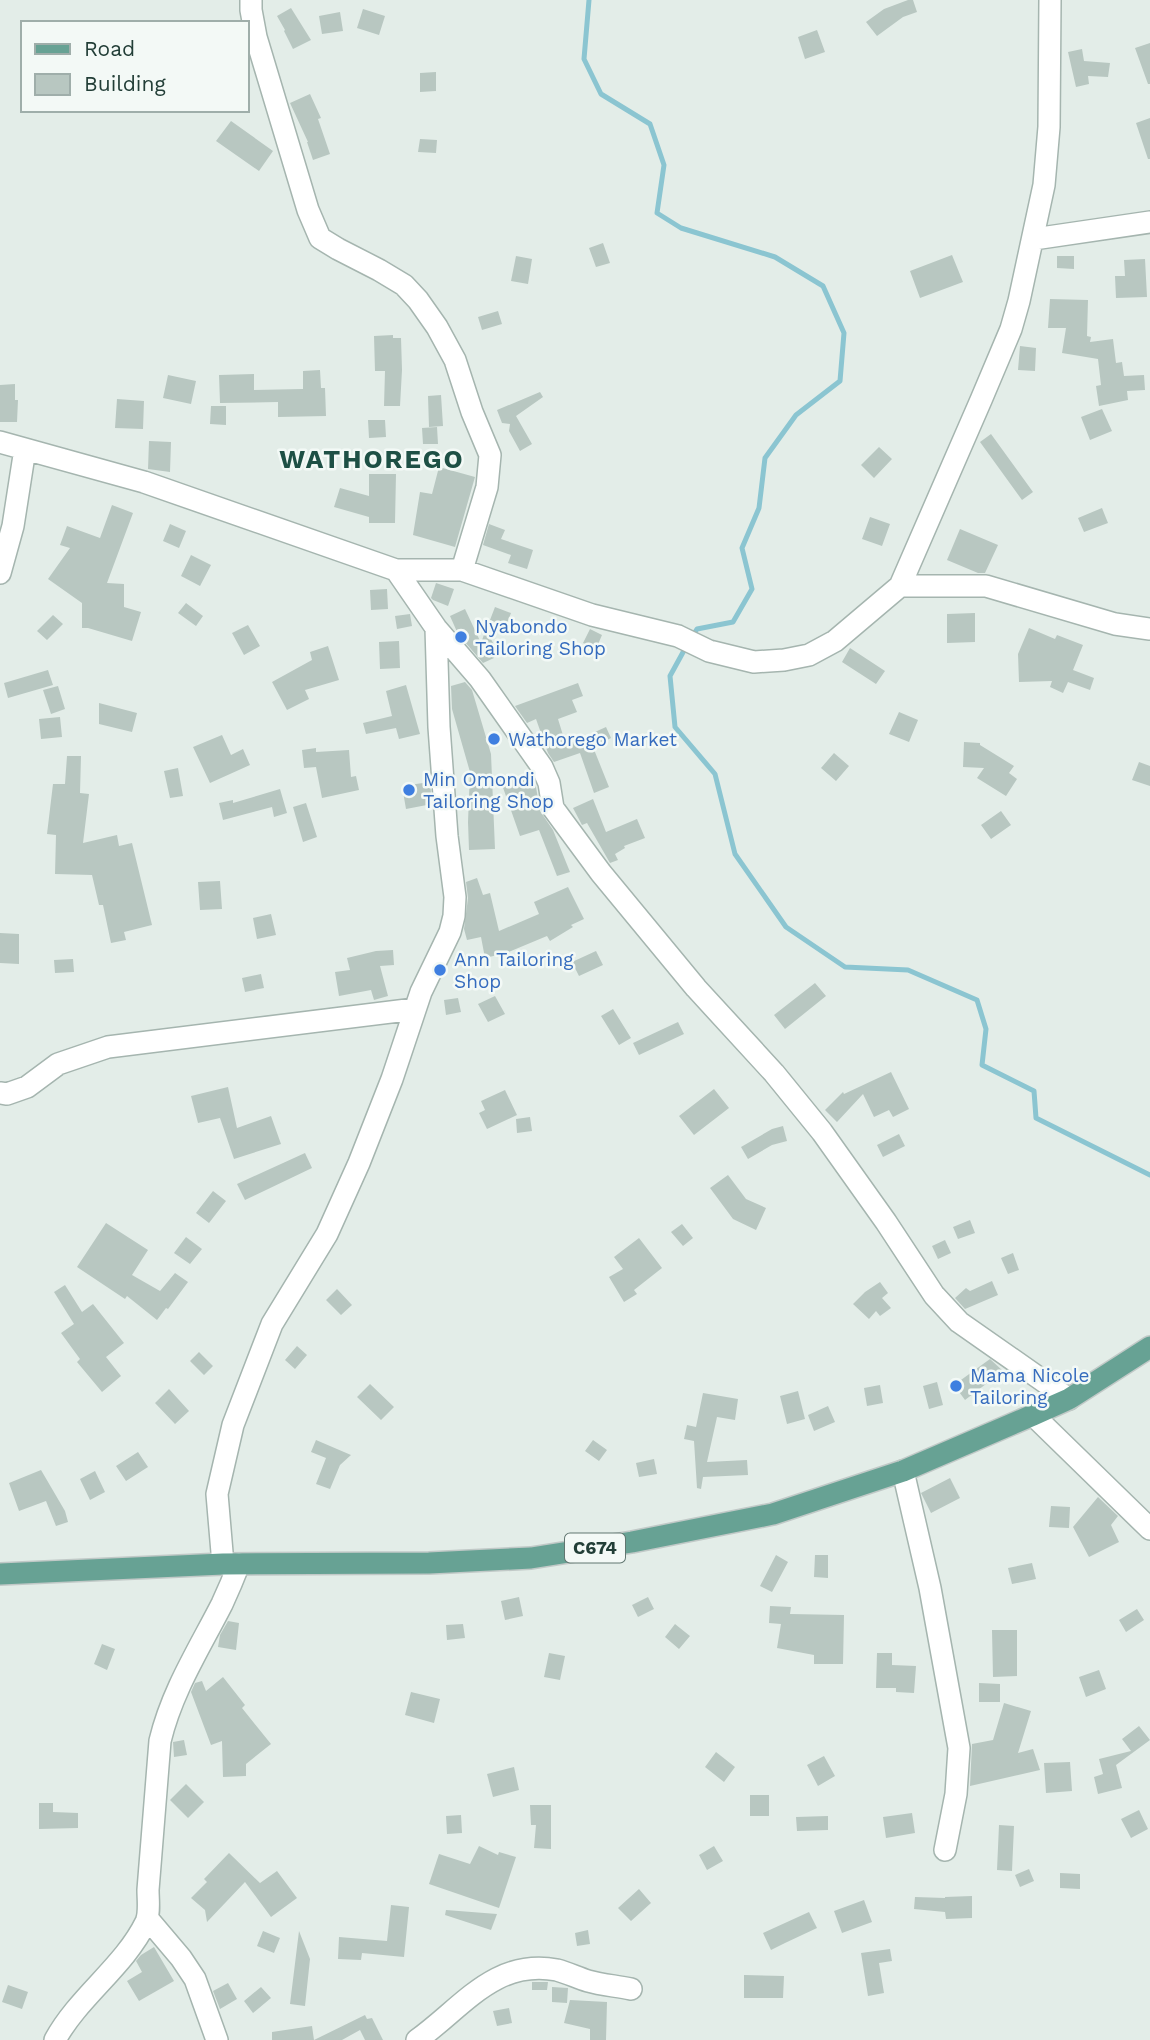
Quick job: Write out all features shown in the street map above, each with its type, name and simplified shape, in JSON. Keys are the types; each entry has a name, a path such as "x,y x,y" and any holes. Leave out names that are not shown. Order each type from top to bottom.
{"main road":[{"name":"C674","path":"0,1574 231,1564 429,1563 531,1558 632,1542 773,1514 903,1471 1051,1407 1150,1347"}],"street":[{"path":"251,0 256,37 308,210 320,238 404,285 418,300 455,360 472,412 491,455 487,487 462,570"},
{"path":"0,442 144,482 396,570 462,570 592,615 678,636 709,651 754,662 809,655 835,641 900,586 1010,328 1034,239 1044,185 1049,127 1050,0"},
{"path":"1034,239 1150,222"},
{"path":"0,573 13,526 25,449"},
{"path":"396,570 436,628 480,679 542,767 549,783 553,808 601,873 696,988 774,1073 822,1132 934,1295 960,1322 1047,1383 1051,1407 1150,1529"},
{"path":"900,586 986,586 1115,624 1150,629"},
{"path":"55,2040 84,2000 125,1955 148,1919 160,1741 165,1717 204,1635 222,1604 231,1564 217,1494 233,1425 272,1324 327,1234 359,1163 392,1079 421,992 450,932 455,897 447,836 439,727 436,628"},
{"path":"0,1093 7,1094 27,1087 58,1064 108,1047 415,1009"},
{"path":"903,1471 930,1588 959,1748 956,1794 945,1850"},
{"path":"148,1919 195,1979 217,2040"},
{"path":"417,2040 493,1980 519,1969 559,1971 590,1981 631,1989"}],"building":[{"path":"913,0 917,12 903,17 877,36 866,22 884,9"},
{"path":"291,8 311,40 293,49 277,16"},
{"path":"363,9 385,16 379,35 357,28"},
{"path":"340,12 343,31 322,34 319,16"},
{"path":"817,30 825,52 805,59 798,37"},
{"path":"1150,43 1150,84 1148,84 1135,48"},
{"path":"1082,49 1084,61 1110,63 1108,77 1088,76 1089,84 1076,87 1068,52"},
{"path":"436,72 436,91 420,92 420,73"},
{"path":"310,94 321,118 318,119 330,154 313,160 290,103"},
{"path":"1150,118 1150,159 1148,159 1136,123"},
{"path":"231,121 273,151 259,171 216,141"},
{"path":"420,139 437,140 436,153 418,152"},
{"path":"603,243 610,263 596,267 589,248"},
{"path":"952,255 963,282 920,298 910,271"},
{"path":"516,256 532,259 528,284 511,281"},
{"path":"1057,256 1074,256 1074,269 1057,268"},
{"path":"1145,259 1147,297 1116,298 1115,276 1125,276 1124,260"},
{"path":"1050,299 1088,300 1087,336 1091,337 1090,342 1113,339 1116,363 1122,362 1124,376 1144,375 1145,390 1127,391 1128,400 1099,406 1096,386 1101,385 1098,359 1062,353 1066,328 1048,328"},
{"path":"498,311 502,324 482,330 478,317"},
{"path":"393,335 393,338 401,338 400,406 384,406 385,371 375,371 374,336"},
{"path":"1020,346 1036,348 1035,371 1018,370"},
{"path":"320,370 321,388 325,388 326,416 278,417 278,402 220,403 219,375 254,374 254,390 303,389 303,371"},
{"path":"168,375 196,381 191,404 163,398"},
{"path":"15,384 15,400 18,400 17,422 0,422 0,385"},
{"path":"540,392 543,397 516,416 532,444 520,451 509,431 510,424 502,423 497,410"},
{"path":"441,395 443,426 429,427 428,396"},
{"path":"117,399 144,401 143,429 115,428"},
{"path":"211,406 226,406 226,425 210,424"},
{"path":"1102,409 1112,431 1090,440 1081,417"},
{"path":"368,420 385,420 386,437 369,438"},
{"path":"437,427 438,444 423,444 422,428"},
{"path":"991,434 1033,492 1022,500 980,442"},
{"path":"149,441 171,442 170,472 148,469"},
{"path":"879,447 892,459 874,478 861,465"},
{"path":"439,467 475,477 455,547 413,535 420,492 432,494"},
{"path":"369,474 396,474 395,523 369,523 369,517 334,507 340,488 369,496"},
{"path":"112,505 133,513 107,583 124,584 124,607 141,612 132,641 82,628 82,603 48,579 70,548 60,545 67,526 100,538"},
{"path":"1102,508 1108,523 1084,532 1078,518"},
{"path":"870,517 890,524 882,546 862,539"},
{"path":"170,524 186,531 179,548 163,541"},
{"path":"489,524 505,530 501,539 533,550 527,569 508,563 511,555 483,545"},
{"path":"960,529 998,545 985,573 978,573 947,560"},
{"path":"191,555 211,565 200,586 181,576"},
{"path":"436,583 454,589 448,606 431,598"},
{"path":"387,589 388,609 371,610 370,590"},
{"path":"186,603 203,616 196,626 178,613"},
{"path":"495,607 511,613 506,626 490,620"},
{"path":"465,609 481,643 486,629 496,649 494,658 483,663 458,634 450,616"},
{"path":"975,613 975,642 947,643 947,614"},
{"path":"410,614 412,626 397,629 395,616"},
{"path":"53,615 63,624 47,640 37,631"},
{"path":"248,625 260,646 244,655 232,633"},
{"path":"1029,628 1055,639 1057,635 1083,645 1073,670 1094,678 1090,690 1068,682 1063,693 1050,687 1052,681 1019,682 1018,654"},
{"path":"590,629 602,635 596,649 583,643"},
{"path":"399,641 400,668 380,669 379,642"},
{"path":"328,646 339,680 305,690 309,699 287,710 272,682 312,660 310,652"},
{"path":"850,648 885,671 876,684 842,662"},
{"path":"48,670 53,685 8,698 4,683"},
{"path":"465,682 472,690 491,754 495,849 469,850 470,772 452,709 451,686"},
{"path":"578,683 583,696 572,700 577,712 558,719 566,745 606,727 611,738 593,747 609,787 594,793 580,753 554,762 536,719 527,723 515,706"},
{"path":"406,685 420,734 399,739 396,728 366,734 363,723 392,716 386,691"},
{"path":"58,686 65,709 51,714 43,690"},
{"path":"99,703 137,713 132,732 99,724"},
{"path":"899,712 918,720 909,742 889,734"},
{"path":"60,717 62,737 41,739 39,719"},
{"path":"222,735 231,755 243,749 250,765 210,783 193,747"},
{"path":"964,742 980,743 1014,766 1009,773 1017,779 1006,796 977,778 984,768 963,767"},
{"path":"316,748 316,752 349,750 351,777 356,776 359,790 322,798 316,767 304,768 302,750"},
{"path":"834,753 849,766 836,781 821,768"},
{"path":"67,756 81,756 80,793 89,794 83,843 117,835 119,846 132,843 152,925 124,932 126,940 111,943 103,905 99,905 92,875 55,874 56,835 47,834 53,784 65,784"},
{"path":"1139,762 1150,766 1150,786 1132,780"},
{"path":"178,768 183,796 170,798 164,771"},
{"path":"513,775 515,780 531,775 540,811 553,830 570,872 557,876 539,830 520,836 500,779"},
{"path":"430,782 432,804 406,809 402,786"},
{"path":"280,789 287,813 274,817 272,807 223,820 219,803 233,800 233,803"},
{"path":"593,799 606,832 637,819 645,838 624,846 625,848 615,854 618,860 610,863 587,823 582,825 573,808"},
{"path":"306,803 317,837 303,842 293,807"},
{"path":"1001,811 1011,825 991,839 981,825"},
{"path":"477,878 483,895 490,893 499,931 539,914 534,902 568,887 584,919 550,941 547,936 506,953 485,958 481,937 467,940 464,929 468,898 466,882"},
{"path":"220,881 222,909 200,910 198,882"},
{"path":"271,914 276,935 257,939 253,918"},
{"path":"0,933 19,934 19,964 0,963"},
{"path":"393,950 394,965 380,966 388,996 374,1000 371,990 339,996 335,972 350,970 347,958"},
{"path":"596,951 603,965 579,976 572,962"},
{"path":"73,959 74,972 55,973 54,960"},
{"path":"261,974 264,988 245,992 242,978"},
{"path":"815,983 826,996 785,1029 774,1015"},
{"path":"495,996 505,1014 488,1022 478,1004"},
{"path":"458,998 461,1012 446,1015 444,1000"},
{"path":"613,1009 631,1038 619,1045 601,1016"},
{"path":"678,1022 684,1034 639,1055 633,1043"},
{"path":"891,1072 909,1109 893,1117 889,1110 874,1117 863,1094 837,1122 825,1110 843,1092 844,1094"},
{"path":"228,1087 237,1128 271,1116 281,1144 234,1159 220,1118 198,1123 191,1096"},
{"path":"714,1089 729,1108 694,1135 679,1116"},
{"path":"505,1090 517,1115 487,1129 479,1113 485,1110 481,1101"},
{"path":"530,1117 532,1131 517,1133 516,1119"},
{"path":"783,1126 787,1141 772,1145 748,1159 741,1147 772,1129"},
{"path":"899,1134 905,1146 883,1157 877,1145"},
{"path":"305,1153 312,1168 245,1200 237,1184"},
{"path":"728,1175 746,1199 766,1208 756,1230 733,1219 710,1188"},
{"path":"213,1191 226,1201 209,1223 196,1213"},
{"path":"970,1220 975,1233 958,1239 953,1227"},
{"path":"106,1223 148,1250 132,1275 160,1291 175,1273 188,1282 157,1320 127,1296 125,1299 77,1267"},
{"path":"682,1224 693,1238 683,1246 671,1232"},
{"path":"186,1237 202,1249 190,1264 174,1253"},
{"path":"639,1238 662,1268 634,1290 637,1294 624,1302 609,1277 623,1269 614,1257"},
{"path":"945,1240 951,1253 938,1259 932,1246"},
{"path":"1013,1253 1019,1270 1008,1274 1001,1258"},
{"path":"992,1281 998,1295 965,1309 955,1298 966,1288 970,1291"},
{"path":"880,1282 888,1293 882,1298 891,1308 880,1316 876,1311 869,1319 853,1304"},
{"path":"65,1285 82,1312 93,1304 124,1343 106,1357 121,1376 102,1392 77,1362 80,1359 61,1333 74,1324 54,1292"},
{"path":"337,1289 352,1305 341,1315 326,1300"},
{"path":"297,1346 307,1355 295,1369 285,1360"},
{"path":"199,1352 213,1366 204,1375 190,1361"},
{"path":"990,1359 1003,1371 965,1400 954,1385"},
{"path":"937,1382 943,1405 929,1409 923,1386"},
{"path":"370,1384 394,1407 381,1420 357,1397"},
{"path":"880,1385 883,1403 867,1406 864,1388"},
{"path":"169,1389 189,1411 175,1424 155,1403"},
{"path":"798,1391 805,1419 787,1424 780,1396"},
{"path":"703,1393 738,1399 735,1420 717,1417 707,1462 747,1460 748,1475 703,1477 701,1489 697,1488 694,1441 684,1439 687,1425 696,1427"},
{"path":"828,1406 835,1422 814,1431 808,1415"},
{"path":"316,1440 351,1455 340,1465 330,1489 316,1484 326,1458 311,1452"},
{"path":"593,1440 607,1450 599,1461 585,1451"},
{"path":"138,1452 148,1467 126,1481 116,1466"},
{"path":"654,1459 657,1474 639,1477 636,1463"},
{"path":"41,1470 65,1511 68,1522 56,1526 46,1501 19,1511 9,1483"},
{"path":"95,1471 105,1492 90,1500 80,1479"},
{"path":"950,1478 960,1498 931,1513 921,1493"},
{"path":"1098,1497 1118,1516 1111,1525 1119,1542 1089,1557 1073,1527"},
{"path":"1051,1506 1070,1507 1069,1528 1049,1527"},
{"path":"776,1555 788,1562 772,1592 760,1586"},
{"path":"815,1555 828,1555 828,1578 814,1577"},
{"path":"1032,1563 1036,1579 1012,1584 1008,1568"},
{"path":"519,1597 523,1616 505,1620 501,1601"},
{"path":"648,1597 654,1609 638,1617 632,1605"},
{"path":"770,1606 791,1607 790,1614 844,1615 843,1664 814,1664 814,1655 777,1648 781,1624 769,1623"},
{"path":"1137,1609 1144,1620 1126,1632 1119,1620"},
{"path":"228,1621 239,1623 236,1650 218,1647 220,1635"},
{"path":"463,1624 465,1638 447,1640 446,1625"},
{"path":"675,1624 690,1636 679,1649 665,1637"},
{"path":"992,1630 1017,1630 1017,1676 993,1677"},
{"path":"102,1644 115,1649 107,1670 94,1664"},
{"path":"549,1653 565,1656 560,1680 544,1677"},
{"path":"877,1653 892,1653 892,1665 916,1666 914,1693 896,1692 896,1688 876,1688"},
{"path":"1099,1670 1106,1689 1086,1697 1079,1677"},
{"path":"223,1677 245,1705 242,1708 271,1744 246,1764 246,1776 223,1777 222,1741 211,1745 191,1692 195,1683 202,1681 206,1691"},
{"path":"979,1683 1000,1684 1000,1702 979,1702"},
{"path":"411,1692 440,1699 434,1723 405,1715"},
{"path":"1004,1703 1031,1711 1018,1753 1033,1749 1040,1770 970,1786 972,1744 993,1740"},
{"path":"1139,1726 1150,1740 1116,1765 1122,1788 1098,1794 1094,1777 1103,1774 1099,1759 1131,1751 1122,1739"},
{"path":"184,1740 187,1755 174,1757 173,1742"},
{"path":"716,1752 735,1767 724,1782 705,1767"},
{"path":"824,1756 835,1776 818,1786 807,1765"},
{"path":"1070,1762 1072,1791 1046,1793 1044,1763"},
{"path":"514,1767 519,1790 493,1797 487,1774"},
{"path":"186,1784 204,1802 188,1818 170,1800"},
{"path":"750,1795 769,1795 769,1816 750,1816"},
{"path":"39,1803 53,1803 53,1812 78,1813 78,1828 39,1829"},
{"path":"530,1805 551,1805 551,1849 534,1848 536,1825 531,1825"},
{"path":"1139,1810 1148,1829 1131,1838 1121,1819"},
{"path":"912,1813 915,1833 886,1838 883,1817"},
{"path":"461,1815 462,1833 447,1834 446,1816"},
{"path":"828,1816 828,1830 797,1831 796,1817"},
{"path":"999,1825 1014,1826 1012,1871 997,1870"},
{"path":"479,1846 498,1855 499,1852 516,1857 499,1908 429,1884 439,1854 470,1864"},
{"path":"714,1846 723,1861 707,1870 699,1855"},
{"path":"229,1853 260,1883 277,1871 297,1898 271,1917 245,1882 207,1922 205,1910 191,1898 207,1882 204,1879"},
{"path":"1029,1869 1034,1881 1020,1887 1015,1875"},
{"path":"1060,1873 1080,1874 1080,1889 1060,1888"},
{"path":"639,1889 651,1903 631,1921 618,1908"},
{"path":"972,1896 972,1918 946,1919 945,1912 914,1909 915,1897"},
{"path":"864,1900 872,1922 842,1933 834,1911"},
{"path":"391,1905 409,1907 404,1957 362,1953 361,1960 338,1959 339,1937 387,1941"},
{"path":"446,1910 497,1914 491,1930 445,1915"},
{"path":"809,1912 817,1928 771,1950 763,1933"},
{"path":"588,1930 590,1944 577,1946 575,1933"},
{"path":"263,1931 280,1938 274,1953 257,1946"},
{"path":"299,1931 310,1959 305,2006 290,2004"},
{"path":"154,1947 174,1981 139,2001 127,1981 142,1972 136,1961"},
{"path":"890,1949 892,1961 879,1963 884,1993 868,1996 861,1953"},
{"path":"744,1975 784,1976 783,1998 744,1998"},
{"path":"532,1982 548,1982 547,1990 532,1990"},
{"path":"228,1983 237,1999 220,2009 213,1991"},
{"path":"8,1985 28,1992 22,2009 2,2002"},
{"path":"261,1987 271,1998 253,2013 244,2001"},
{"path":"552,1987 568,1988 567,2003 552,2002"},
{"path":"570,2000 607,2002 606,2040 590,2040 590,2029 564,2023"},
{"path":"509,2008 512,2023 497,2026 493,2011"},
{"path":"365,2015 367,2019 372,2018 383,2040 365,2040 360,2030 342,2040 314,2040"},
{"path":"312,2026 314,2040 272,2040 272,2032"}],"waterway":[{"path":"589,0 584,59 601,94 650,124 664,165 657,213 681,228 775,257 823,286 844,333 840,381 796,415 765,458 759,508 742,548 752,589 733,622 697,629 692,637"},
{"path":"687,645 670,676 675,727 715,774 735,854 786,927 845,967 908,970 977,1000 986,1029 982,1065 1034,1091 1036,1118 1150,1175"}],"place":[{"name":"Nyabondo Tailoring Shop","path":"461,637"},
{"name":"Wathorego Market","path":"494,739"},
{"name":"Min Omondi Tailoring Shop","path":"409,790"},
{"name":"Ann Tailoring Shop","path":"440,970"},
{"name":"Mama Nicole Tailoring","path":"956,1386"}],"district":[{"name":"WATHOREGO","path":"372,459"}]}
